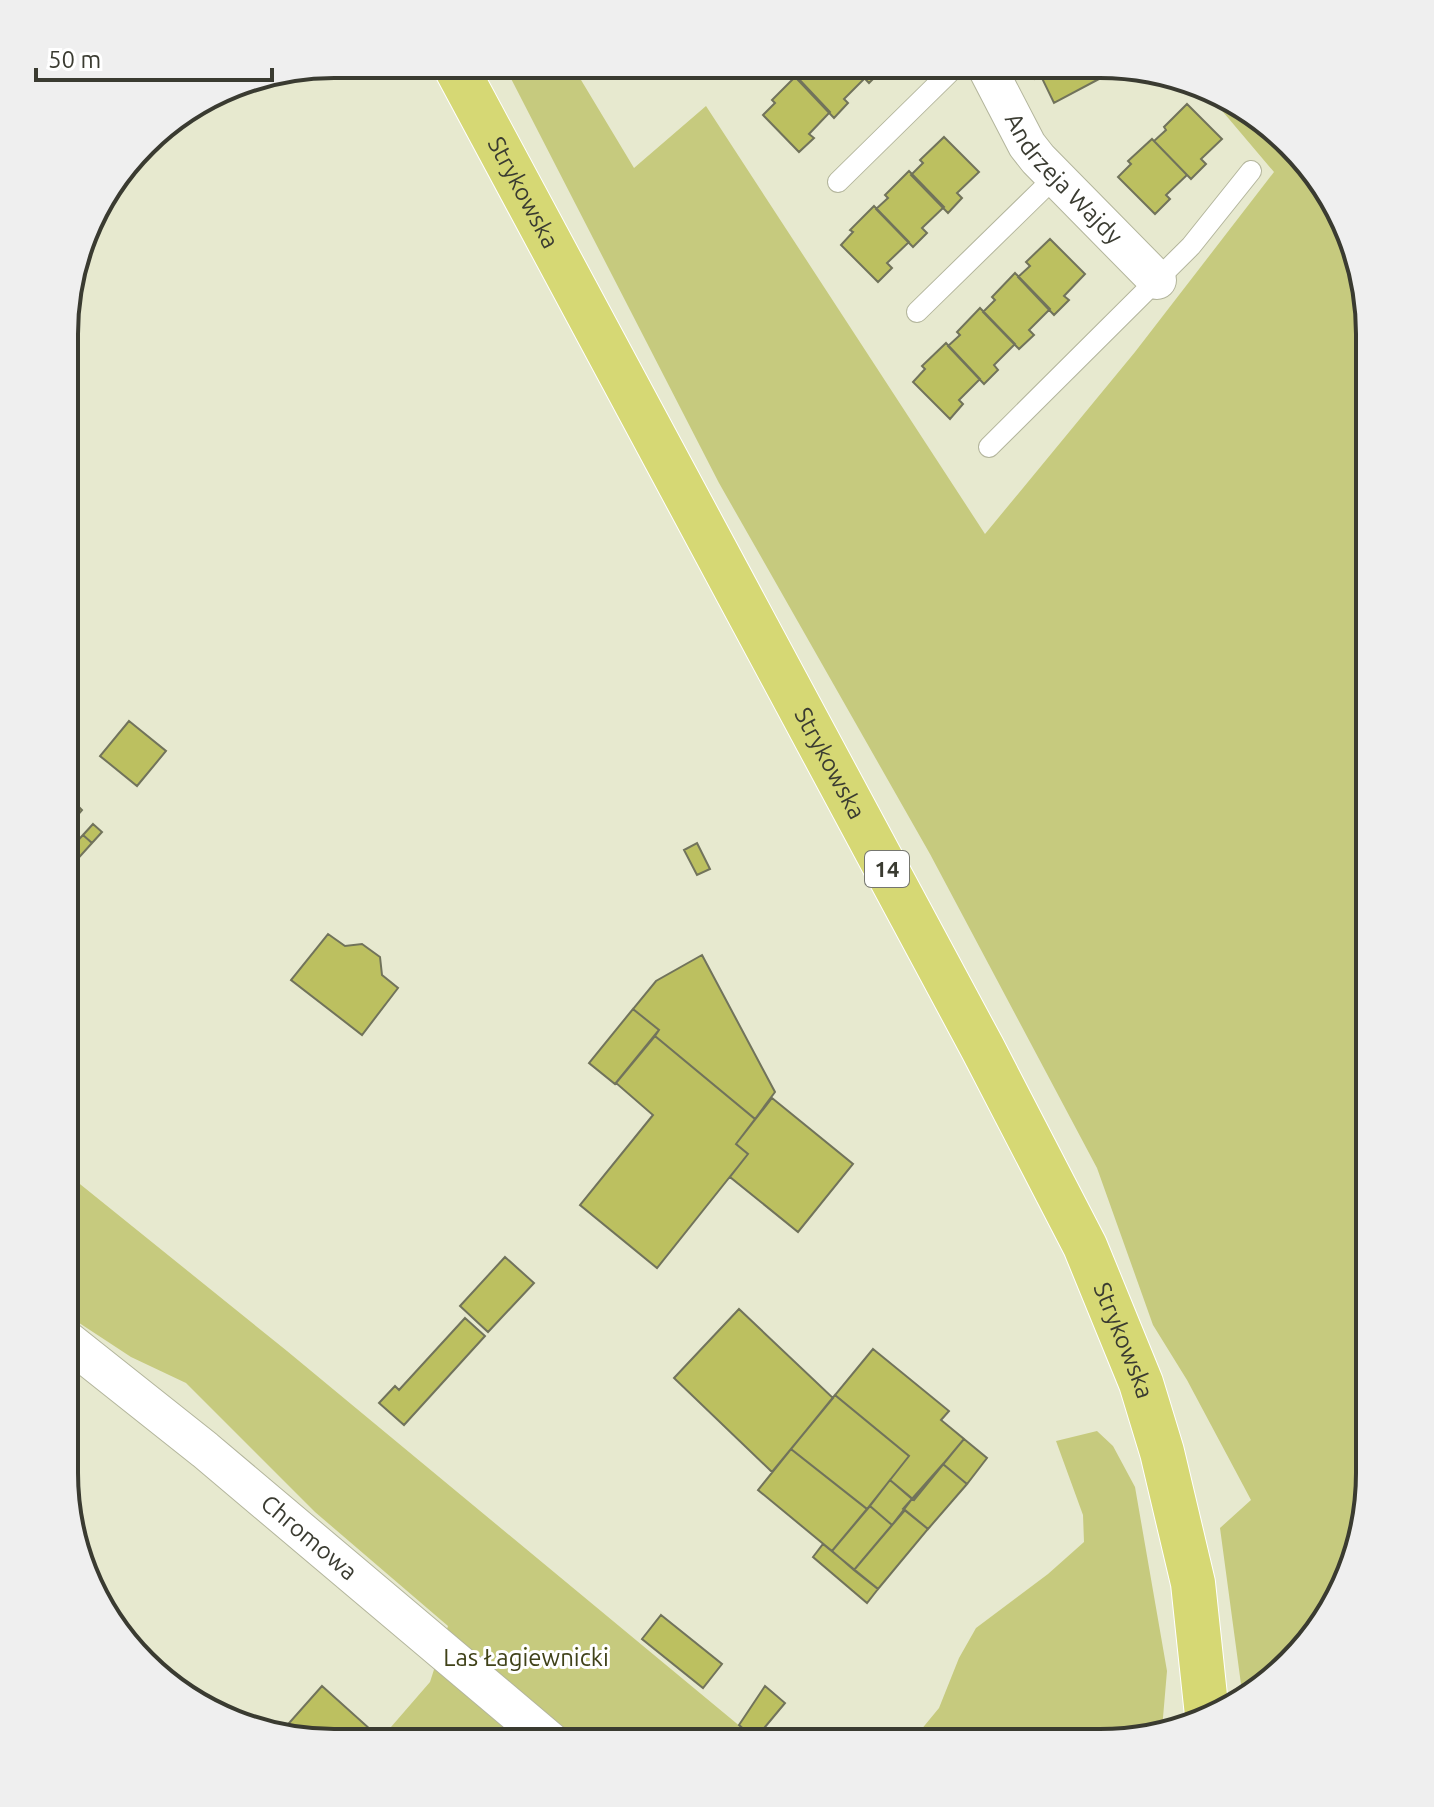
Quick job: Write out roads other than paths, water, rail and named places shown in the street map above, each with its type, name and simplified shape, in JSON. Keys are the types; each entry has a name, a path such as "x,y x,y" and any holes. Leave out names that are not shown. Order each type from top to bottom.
{"main road":[{"name":"Strykowska","path":"462,78 983,1049 1085,1246 1141,1383 1170,1480 1193,1583 1206,1706"}],"street":[{"name":"Andrzeja Wajdy","path":"992,78 1027,145 1157,280"},
{"name":"Chromowa","path":"78,1349 205,1450 534,1728"}],"lane":[{"path":"838,182 944,78"},
{"path":"989,447 1191,246 1251,171"},
{"path":"917,312 1055,177"}],"park label":[{"name":"Las Łagiewnicki","path":"526,1658"}]}
